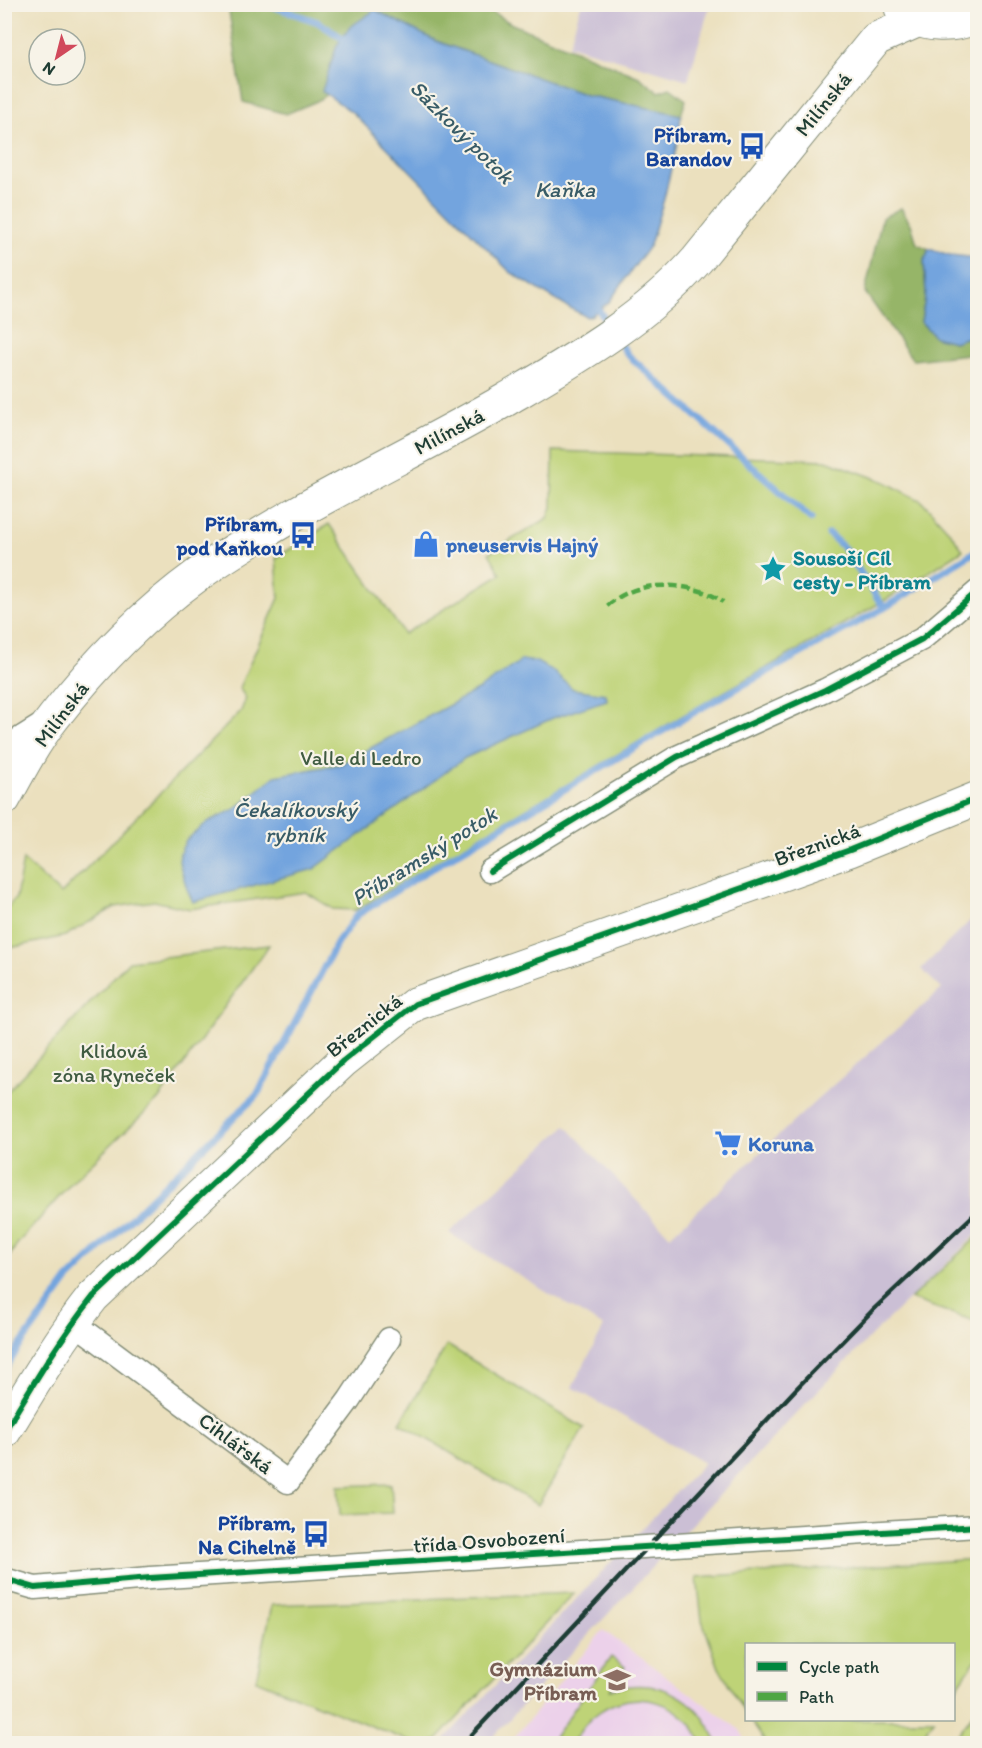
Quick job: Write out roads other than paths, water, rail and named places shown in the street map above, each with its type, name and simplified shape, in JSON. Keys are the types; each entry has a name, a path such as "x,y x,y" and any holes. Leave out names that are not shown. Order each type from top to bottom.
{"main road":[{"path":"876,39 881,4"},
{"name":"Milínská","path":"4,799 53,718 108,655 156,609 199,575 446,422 576,359 649,307 697,260 876,39 908,12 938,25 958,24 978,17"},
{"name":"Březnická","path":"4,1432 73,1322 93,1298 343,1060 415,1004 850,850 978,798"}],"street":[{"path":"490,871 677,757 825,690 922,639 978,591"},
{"path":"4,755 19,739 53,718"},
{"name":"Cihlářská","path":"73,1322 288,1482 349,1400 389,1339"},
{"name":"třída Osvobození","path":"4,1579 35,1588 150,1578 978,1526"},
{"path":"4,1593 35,1588"}],"water":[{"name":"Kaňka","path":"375,10 436,41 586,95 681,115 679,135 664,199 650,245 609,302 592,315 587,317 564,305 510,272 353,113 322,91 337,45 350,27"},
{"path":"929,249 950,255 977,258 977,334 954,342 935,337 921,322 926,292 924,261"},
{"name":"Čekalíkovský rybník","path":"522,660 537,662 554,672 573,689 606,694 607,700 553,718 465,758 314,869 193,902 179,862 180,853 186,840 208,822 235,809 275,776 341,764 479,689"}],"waterway":[{"name":"Sázkový potok","path":"266,4 318,22 348,42"},
{"name":"Sázkový potok","path":"594,302 609,326"},
{"name":"Sázkový potok","path":"618,340 628,355 811,519"},
{"name":"Sázkový potok","path":"829,534 844,548 884,608"},
{"name":"Příbramský potok","path":"4,1371 68,1280 257,1095 338,941 357,915 703,707 884,608 978,550"}],"railway":[{"path":"463,1744 796,1389 872,1311 978,1211"}],"place":[{"name":"Příbram, Barandov","path":"752,146"},
{"name":"Příbram, pod Kaňkou","path":"303,535"},
{"name":"pneuservis Hajný","path":"426,544"},
{"name":"Sousoší Cíl cesty - Příbram","path":"773,569"},
{"name":"Koruna","path":"728,1143"},
{"name":"Příbram, Na Cihelně","path":"316,1534"},
{"name":"Gymnázium Příbram","path":"617,1680"}],"park label":[{"name":"Valle di Ledro","path":"361,757"},
{"name":"Klidová zóna Ryneček","path":"114,1062"}]}
